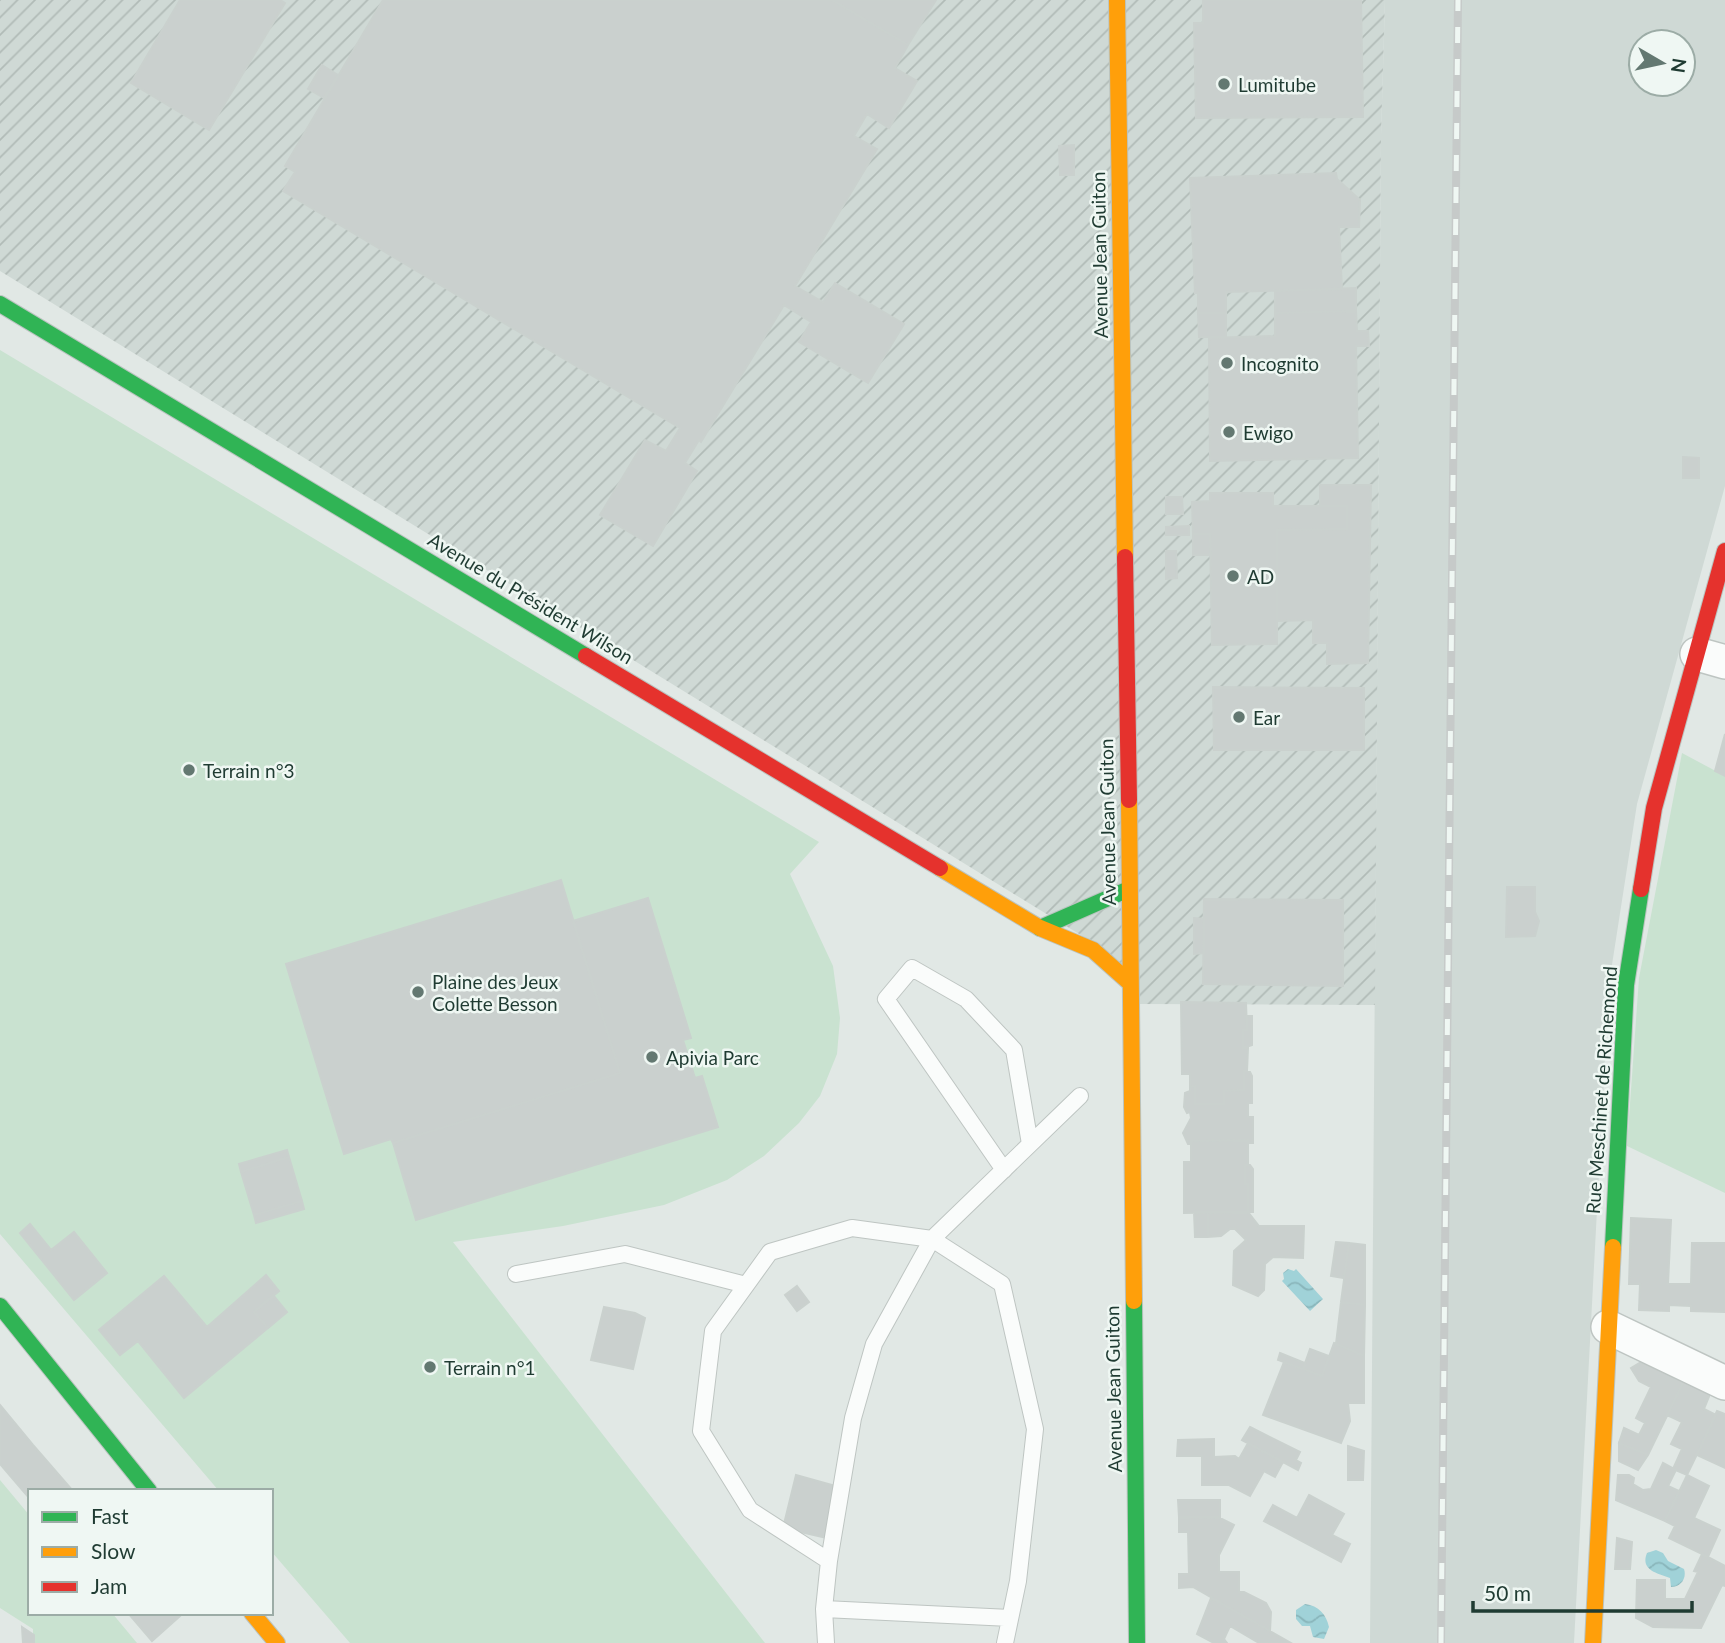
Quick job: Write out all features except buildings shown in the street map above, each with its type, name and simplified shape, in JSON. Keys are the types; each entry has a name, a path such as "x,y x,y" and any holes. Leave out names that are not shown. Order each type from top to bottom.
{"street":[{"name":"Avenue Jean Guiton","path":"1117,0 1137,1643"},
{"name":"Avenue du Président Wilson","path":"0,304 1040,928 1093,950 1130,983"},
{"name":"Rue Meschinet de Richemond","path":"1593,1643 1626,985 1654,808 1711,658 1725,551"},
{"path":"1040,928 1129,889"},
{"path":"0,1307 147,1489"},
{"path":"1608,1326 1725,1383"},
{"path":"254,1615 277,1643"}],"lane":[{"path":"1004,1170 886,999 912,968 966,999 1014,1050 1030,1144"},
{"path":"826,1643 824,1609 829,1561 853,1419 874,1344 932,1239 1080,1096"},
{"path":"829,1561 750,1510 701,1431 713,1331 770,1252 852,1228 932,1239 1002,1284 1035,1429 1017,1581 1005,1643"},
{"path":"516,1275 625,1254 746,1285"},
{"path":"824,1609 1010,1618"}],"shaded area":[{"path":"0,0 1385,0 1381,135 1375,1005 1139,1004 1084,937 0,271"},
{"path":"1385,0 1725,0 1725,486 1637,804 1609,984 1574,1643 1370,1643 1381,135"}],"green space":[{"name":"Plaine des Jeux Colette Besson","path":"0,350 819,842 790,874 833,966 840,1018 837,1054 820,1096 799,1123 764,1156 727,1180 664,1205 563,1226 453,1242 765,1643 350,1643 273,1553 273,1489 217,1489 0,1234"},
{"path":"1682,753 1725,776 1725,1193 1627,1146 1639,978"},
{"path":"0,1480 28,1514 28,1615 114,1615 137,1643 33,1643 33,1629 0,1608"}],"water":[{"path":"1288,1269 1296,1269 1323,1299 1310,1311 1282,1281 1283,1273"},
{"path":"1656,1550 1663,1553 1668,1561 1684,1569 1684,1579 1680,1584 1671,1587 1670,1578 1648,1567 1645,1559 1647,1553"},
{"path":"1305,1604 1321,1611 1326,1618 1329,1627 1324,1639 1313,1637 1310,1626 1302,1626 1296,1619 1296,1610"}],"railway":[{"path":"1441,1643 1458,0"}],"traffic: fast":[{"path":"0,304 586,656"},
{"path":"1040,928 1129,889"},
{"path":"1613,1247 1626,985 1641,889"},
{"path":"1134,1301 1137,1643"},
{"path":"0,1306 147,1489"}],"traffic: slow":[{"path":"1117,0 1125,557"},
{"path":"1129,800 1134,1301"},
{"path":"940,868 1040,928 1093,950 1130,983"},
{"path":"1593,1643 1613,1247"},
{"path":"254,1615 277,1643"}],"traffic: jam":[{"path":"1641,889 1654,808 1725,551"},
{"path":"1125,557 1129,800"},
{"path":"586,656 940,868"}],"place":[{"name":"Lumitube","path":"1224,84"},
{"name":"Incognito","path":"1227,363"},
{"name":"Ewigo","path":"1229,432"},
{"name":"AD","path":"1233,576"},
{"name":"Ear","path":"1239,717"},
{"name":"Terrain n°3","path":"189,770"},
{"name":"Plaine des Jeux Colette Besson","path":"418,992"},
{"name":"Apivia Parc","path":"652,1057"},
{"name":"Terrain n°1","path":"430,1367"}]}
